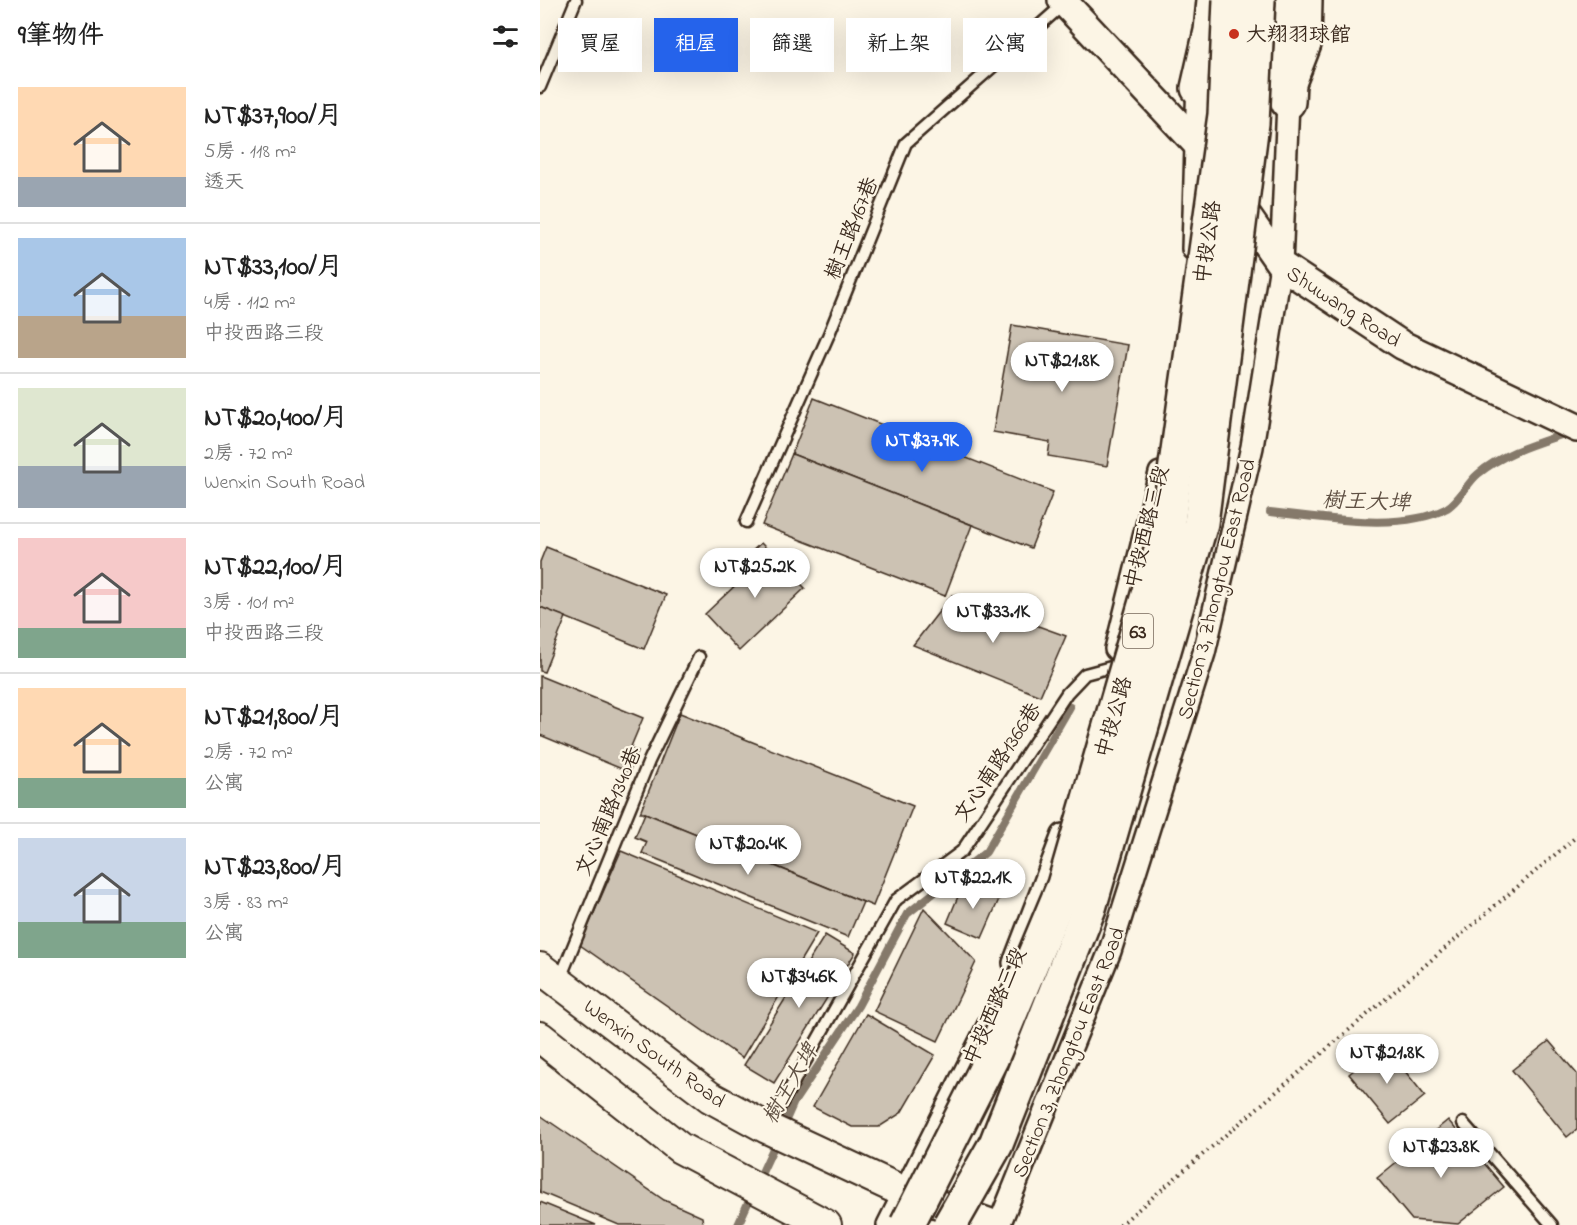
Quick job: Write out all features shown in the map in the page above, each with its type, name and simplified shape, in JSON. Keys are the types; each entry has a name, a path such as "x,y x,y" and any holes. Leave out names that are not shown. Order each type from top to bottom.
{"main road":[{"path":"1198,88 1211,31 1214,0"},
{"name":"中投公路","path":"907,1225 992,1056 1064,885 1167,529 1225,116 1230,0"},
{"name":"中投公路","path":"950,1225 996,1144 1089,908 1201,523 1252,123 1258,0"},
{"path":"1288,102 1293,0"},
{"name":"Wenxin South Road","path":"549,976 710,1097 767,1128 904,1192"},
{"path":"540,1037 680,1148 826,1225"}],"street":[{"name":"中投西路三段","path":"888,1225 996,1010 1060,844 1111,667 1154,503 1179,378 1192,267 1198,88 1198,0"},
{"name":"Section 3, Zhongtou East Road","path":"997,1225 1110,951 1204,653 1252,447 1281,265 1288,102 1310,45 1311,0"},
{"name":"Shuwang Road","path":"1064,1 1196,143 1281,265 1402,345 1566,424"},
{"path":"1154,503 1157,532 1175,550 1212,549 1235,525"},
{"path":"904,1192 997,1225"}],"lane":[{"path":"540,87 576,0"},
{"name":"樹王路167巷","path":"746,522 829,334 906,143 1064,1"},
{"name":"文心南路1340巷","path":"549,976 699,657"},
{"name":"文心南路1366巷","path":"767,1128 896,900 962,850 1067,693 1085,674 1111,667"},
{"path":"1463,1123 1552,1225"}],"path":[{"path":"1120,1225 1577,836"}],"building":[{"path":"1012,325 1128,345 1107,466 1048,456 1050,442 993,432"},
{"path":"814,398 1053,492 1031,548 792,454"},
{"path":"792,454 972,525 945,596 762,525"},
{"path":"761,543 805,588 739,651 705,614 760,562 750,553"},
{"path":"546,547 666,595 644,649 540,607 540,562"},
{"path":"952,595 1066,636 1040,696 913,645"},
{"path":"540,607 566,617 544,672 540,671"},
{"path":"540,676 643,718 630,749 638,751 629,772 540,735"},
{"path":"680,713 913,806 873,906 645,813 640,813"},
{"path":"645,813 863,902 848,937 642,853 647,842 635,837"},
{"path":"621,851 817,933 742,1058 580,945"},
{"path":"964,882 1000,897 982,938 947,923"},
{"path":"924,908 976,962 938,1041 874,1011"},
{"path":"825,935 855,953 774,1083 744,1065"},
{"path":"866,1014 935,1055 901,1113 879,1127 852,1127 813,1107"},
{"path":"1549,1041 1577,1074 1577,1129 1567,1137 1512,1070"},
{"path":"1384,1045 1425,1096 1390,1124 1349,1074"},
{"path":"540,1115 664,1200 702,1217 703,1225 619,1225 540,1192"},
{"path":"1448,1120 1504,1187 1458,1224 1412,1220 1377,1178"},
{"path":"540,1202 596,1225 540,1225"}],"waterway":[{"name":"樹王大埤","path":"1270,512 1336,520 1384,522 1429,516 1452,505 1474,478 1488,466 1522,449 1570,432"},
{"name":"樹王大埤","path":"782,1129 794,1102 858,1006 907,914 986,852 1070,707"},
{"name":"樹王大埤","path":"757,1183 777,1140"},
{"name":"樹王大埤","path":"738,1225 752,1194"}],"place":[{"name":"大翔羽球館","path":"1234,34"}]}
